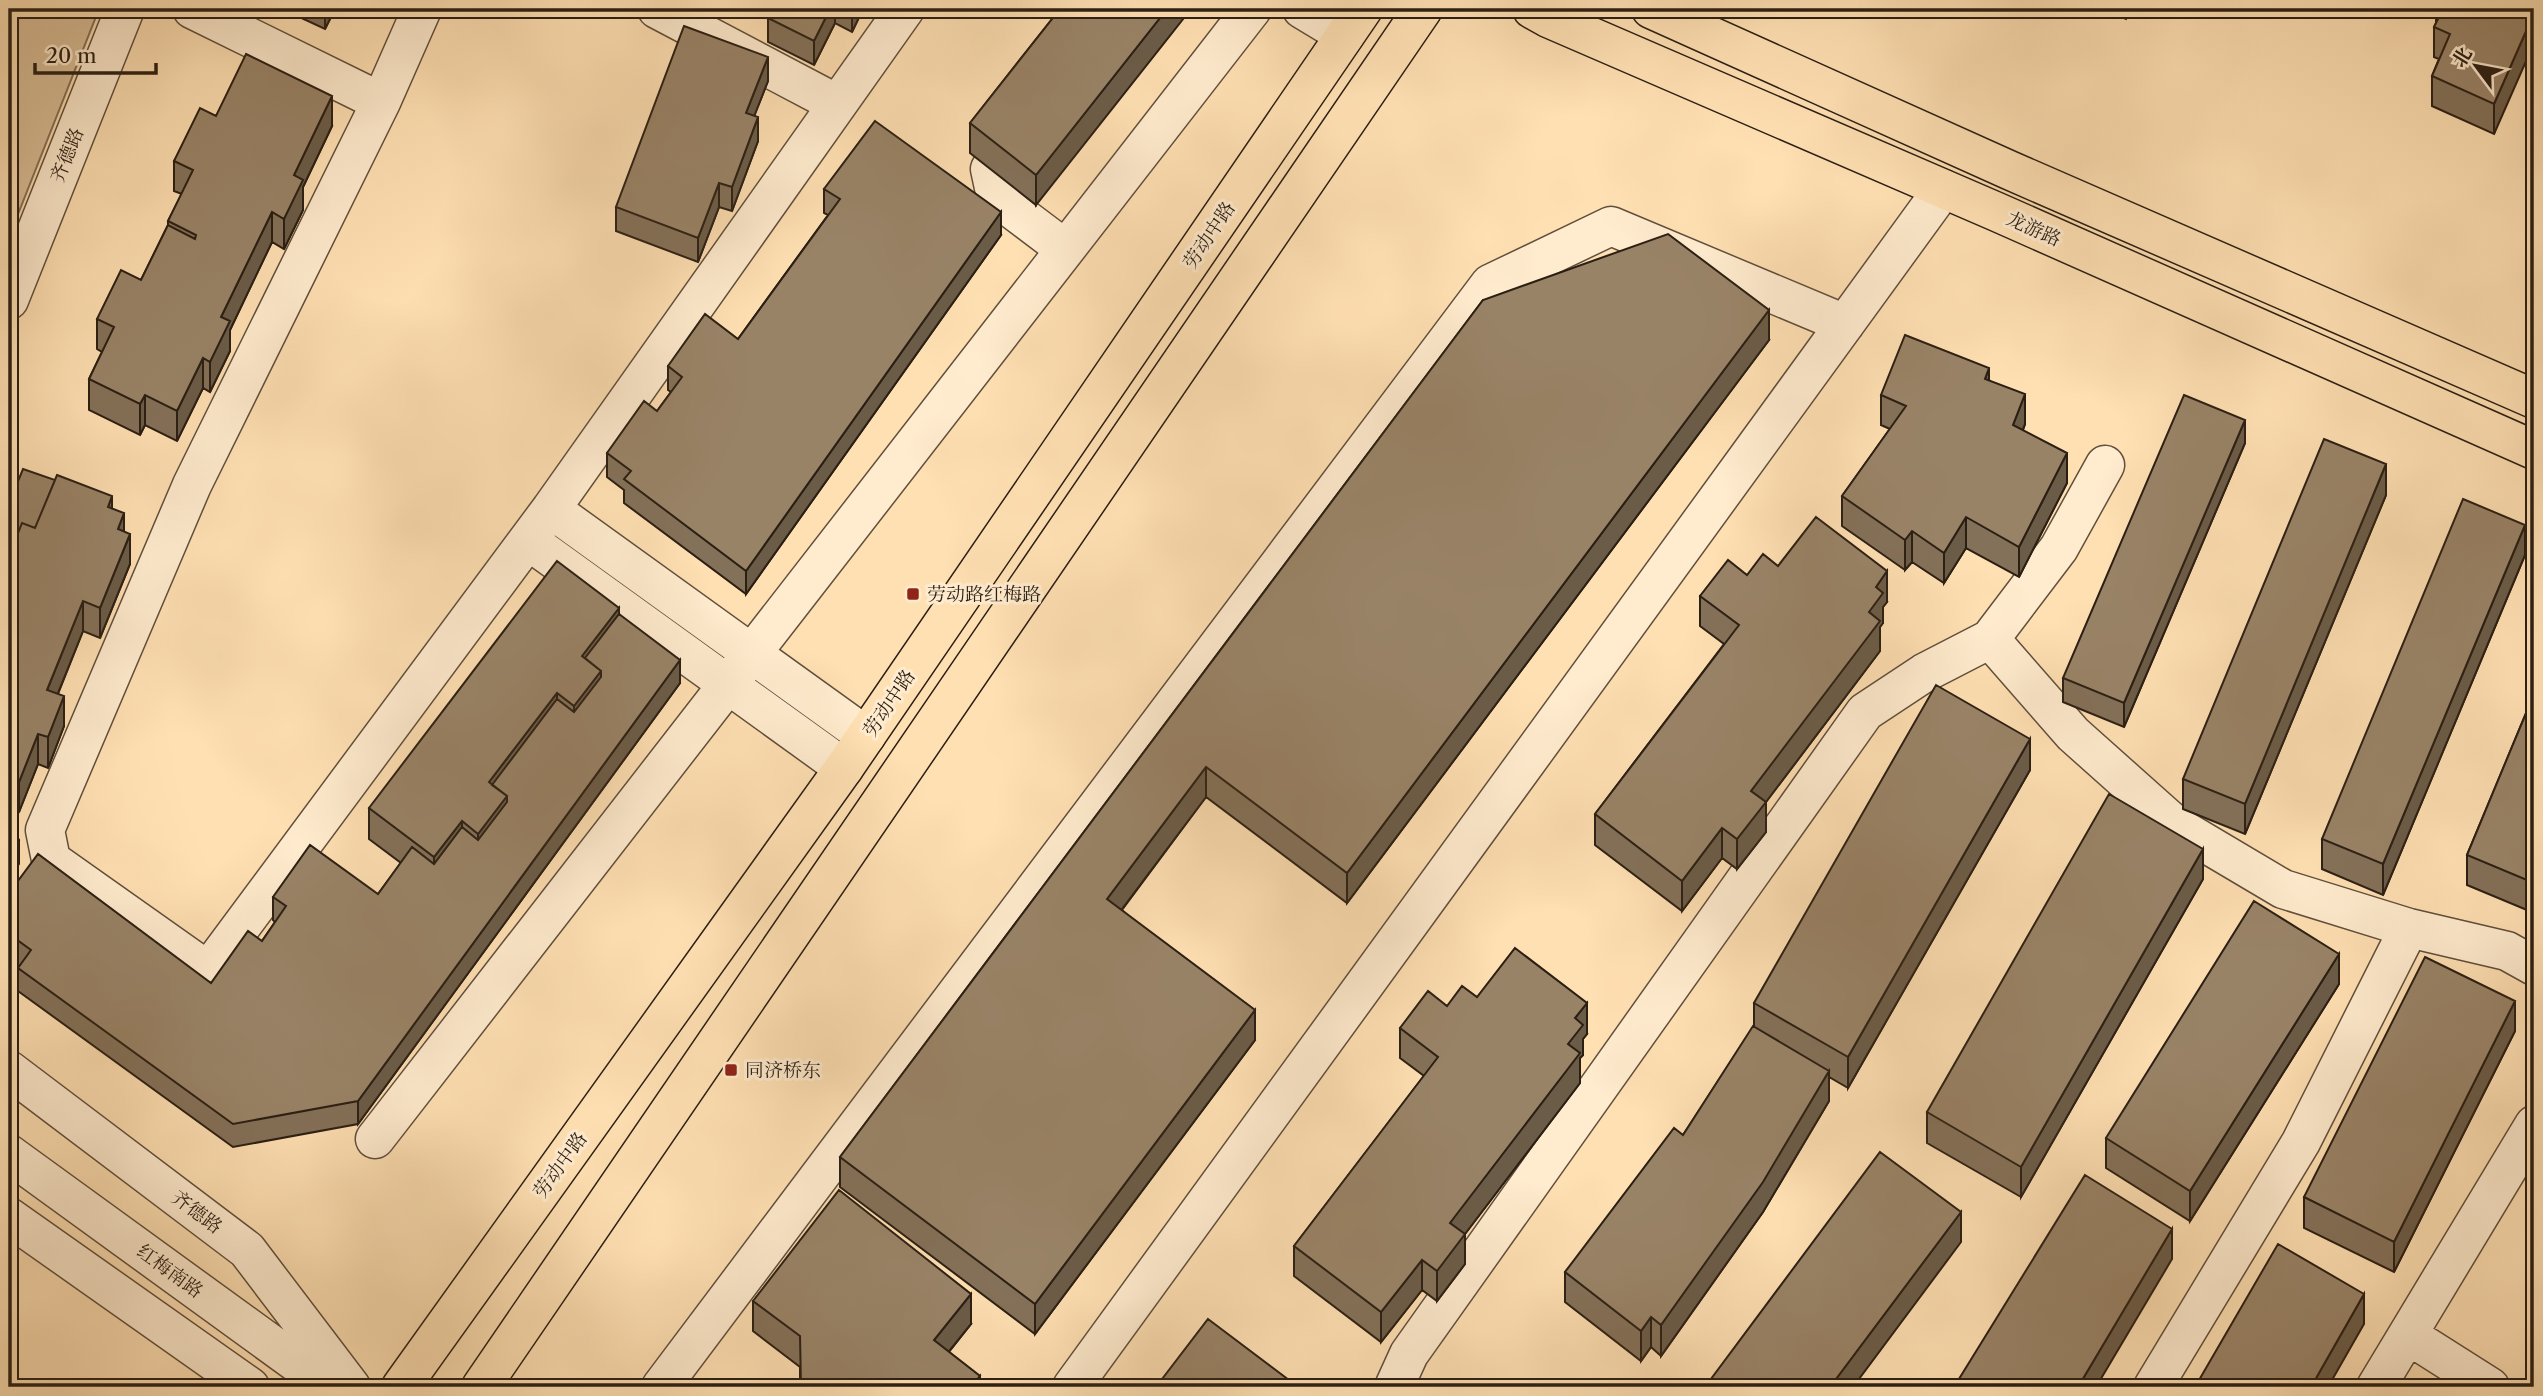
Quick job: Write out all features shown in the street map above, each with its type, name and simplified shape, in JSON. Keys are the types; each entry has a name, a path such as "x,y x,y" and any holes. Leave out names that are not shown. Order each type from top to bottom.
{"main road":[{"path":"481,1387 1423,9"},
{"name":"龙游路","path":"1532,9 2534,450"},
{"path":"1651,9 2009,170 2534,399"},
{"name":"劳动中路","path":"401,1387 844,768 1354,22"}],"street":[{"name":"齐德路","path":"9,300 125,9"},
{"path":"192,9 381,102"},
{"path":"422,9 381,102 192,485 45,830 51,860 208,971 528,541 905,9"},
{"path":"657,9 837,104"},
{"path":"375,1139 1252,9"},
{"path":"1302,9 1354,22"},
{"path":"990,169 996,197 1065,249"},
{"path":"1072,1387 1944,189"},
{"path":"661,1387 1490,284 1611,226 1845,324"},
{"path":"1395,1387 1409,1354 1865,712 1924,673 1990,639 2059,548 2105,465"},
{"path":"551,509 866,736"},
{"path":"528,541 844,768"},
{"path":"1990,639 2073,734 2175,825 2283,889 2409,928 2507,951 2534,966"},
{"path":"2153,1387 2301,1143 2409,928"},
{"name":"齐德路","path":"9,1070 247,1250 351,1387"},
{"path":"2376,1387 2534,1125"},
{"name":"红梅南路","path":"9,1154 330,1387"},
{"path":"9,1217 250,1387"},
{"path":"2408,1335 2490,1387"}],"shaded area":[{"path":"9,9 99,9 9,237"}],"building":[{"path":"773,9 830,9 814,41 768,18"},
{"path":"1060,9 1167,9 1036,175 970,123"},
{"path":"2443,9 2534,9 2494,104 2432,76 2450,34 2434,27"},
{"path":"684,26 768,57 746,113 758,117 732,187 719,183 698,238 616,207"},
{"path":"246,54 332,96 294,175 303,180 284,219 272,212 221,317 230,321 210,362 203,358 177,411 145,395 140,404 89,379 114,327 97,319 121,270 141,280 168,225 195,239 196,235 168,221 193,170 174,161 200,108 216,116"},
{"path":"875,121 1001,212 746,571 624,479 631,471 607,453 644,401 657,411 682,377 668,366 705,314 738,339 840,199 824,189"},
{"path":"1668,234 1769,310 1347,873 1206,767 1107,899 1255,1010 1035,1304 840,1157 1483,300"},
{"path":"1905,335 1989,368 1985,379 2025,394 2013,425 2067,453 2019,547 1966,517 1944,553 1912,531 1905,540 1842,496 1906,406 1881,395"},
{"path":"2184,395 2245,420 2124,703 2063,678"},
{"path":"2324,439 2386,464 2245,804 2183,779"},
{"path":"23,469 55,480 35,528 22,523 9,556 9,503"},
{"path":"57,475 112,496 108,507 124,513 118,529 130,534 100,608 83,601 47,690 64,696 48,737 38,734 19,782 9,778 9,598 18,574 9,570 9,556 22,523 35,528"},
{"path":"2463,499 2525,525 2383,864 2322,839"},
{"path":"1816,517 1887,571 1876,587 1883,593 1869,612 1880,621 1751,791 1766,802 1737,839 1722,828 1682,881 1595,814 1739,625 1700,596 1728,560 1747,575 1763,554 1778,566"},
{"path":"557,561 619,608 582,656 601,671 574,706 557,693 489,782 507,796 478,834 462,821 434,857 369,808"},
{"path":"9,577 16,580 9,598"},
{"path":"619,614 680,660 358,1101 233,1124 18,968 31,950 9,934 9,893 38,854 211,983 248,931 262,941 286,906 273,897 310,845 378,894 412,847 434,864 462,827 478,840 507,802 507,796 492,785 557,699 574,712 601,677 601,671 585,658"},
{"path":"1936,685 2030,739 1848,1057 1754,1003"},
{"path":"2534,694 2534,883 2467,855"},
{"path":"2109,794 2203,849 2021,1167 1927,1112"},
{"path":"9,833 19,841 9,855"},
{"path":"2254,901 2339,954 2190,1191 2106,1138"},
{"path":"1515,948 1587,1003 1575,1018 1583,1025 1568,1044 1580,1053 1450,1223 1465,1234 1437,1271 1422,1260 1381,1312 1294,1246 1438,1057 1400,1028 1428,991 1447,1006 1462,986 1477,997"},
{"path":"2425,957 2515,1001 2394,1242 2304,1197"},
{"path":"1753,1026 1829,1071 1763,1182 1661,1325 1651,1317 1641,1331 1565,1272 1674,1128 1683,1135"},
{"path":"1880,1152 1961,1212 1830,1387 1705,1387"},
{"path":"2085,1175 2172,1229 2078,1387 1954,1387"},
{"path":"839,1190 971,1294 934,1340 980,1376 971,1387 801,1387 800,1336 753,1301"},
{"path":"2278,1244 2364,1294 2311,1387 2195,1387"},
{"path":"2534,1295 2534,1310 2529,1308"},
{"path":"1208,1319 1297,1386 1156,1387"}],"place":[{"name":"劳动路红梅路","path":"913,594"},
{"name":"同济桥东","path":"731,1070"}]}
